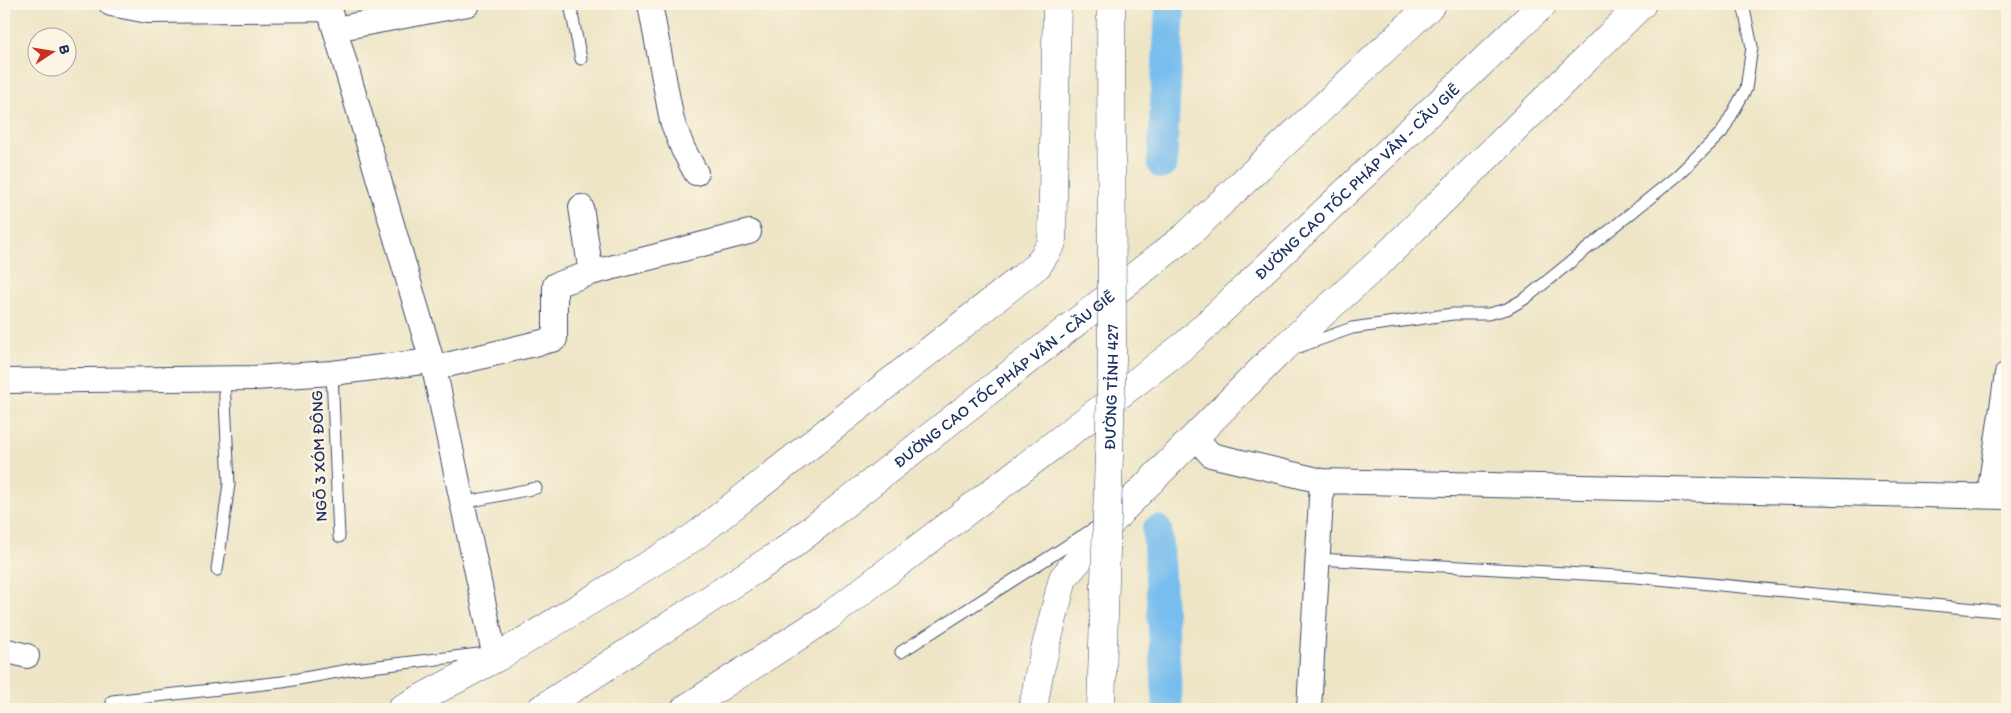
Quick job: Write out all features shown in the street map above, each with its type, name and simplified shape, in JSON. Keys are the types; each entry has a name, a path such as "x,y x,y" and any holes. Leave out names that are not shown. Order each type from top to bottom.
{"main road":[{"path":"401,709 496,655 694,537 1038,266 1052,244 1057,4"},
{"name":"ĐƯỜNG TỈNH 427","path":"1101,709 1112,359 1111,4"},
{"name":"ĐƯỜNG CAO TỐC PHÁP VÂN - CẦU GIẼ","path":"541,709 786,549 1170,248 1193,229 1432,4"},
{"name":"ĐƯỜNG CAO TỐC PHÁP VÂN - CẦU GIẼ","path":"685,709 828,617 1186,344 1543,4"},
{"path":"1033,709 1039,674 1063,578 1121,511 1196,438 1276,355 1382,260 1642,4"},
{"path":"709,709 828,617"}],"street":[{"path":"111,4 148,11 331,14 468,4"},
{"path":"650,4 672,121 683,149 696,173"},
{"path":"331,14 432,365 496,655"},
{"path":"581,208 591,273"},
{"path":"4,381 224,379 432,365 555,338 555,285 591,273 749,232"},
{"path":"1196,438 1210,455 1322,481 1998,496 2007,374"},
{"path":"1309,709 1322,481"},
{"path":"4,650 27,656"}],"lane":[{"path":"570,4 581,59"},
{"path":"1276,355 1352,328 1453,314 1488,314 1507,309 1526,298 1677,176 1722,132 1746,89 1752,47 1743,4"},
{"name":"NGÕ 3 XÓM ĐÔNG","path":"332,373 339,537"},
{"path":"217,570 229,484 224,379"},
{"path":"462,503 536,488"},
{"path":"901,652 1121,511"},
{"path":"1318,558 1636,577 2007,612"},
{"path":"112,702 282,682 354,669 496,655"}],"waterway":[{"path":"1162,164 1170,4"},
{"path":"1157,530 1168,709"}]}
